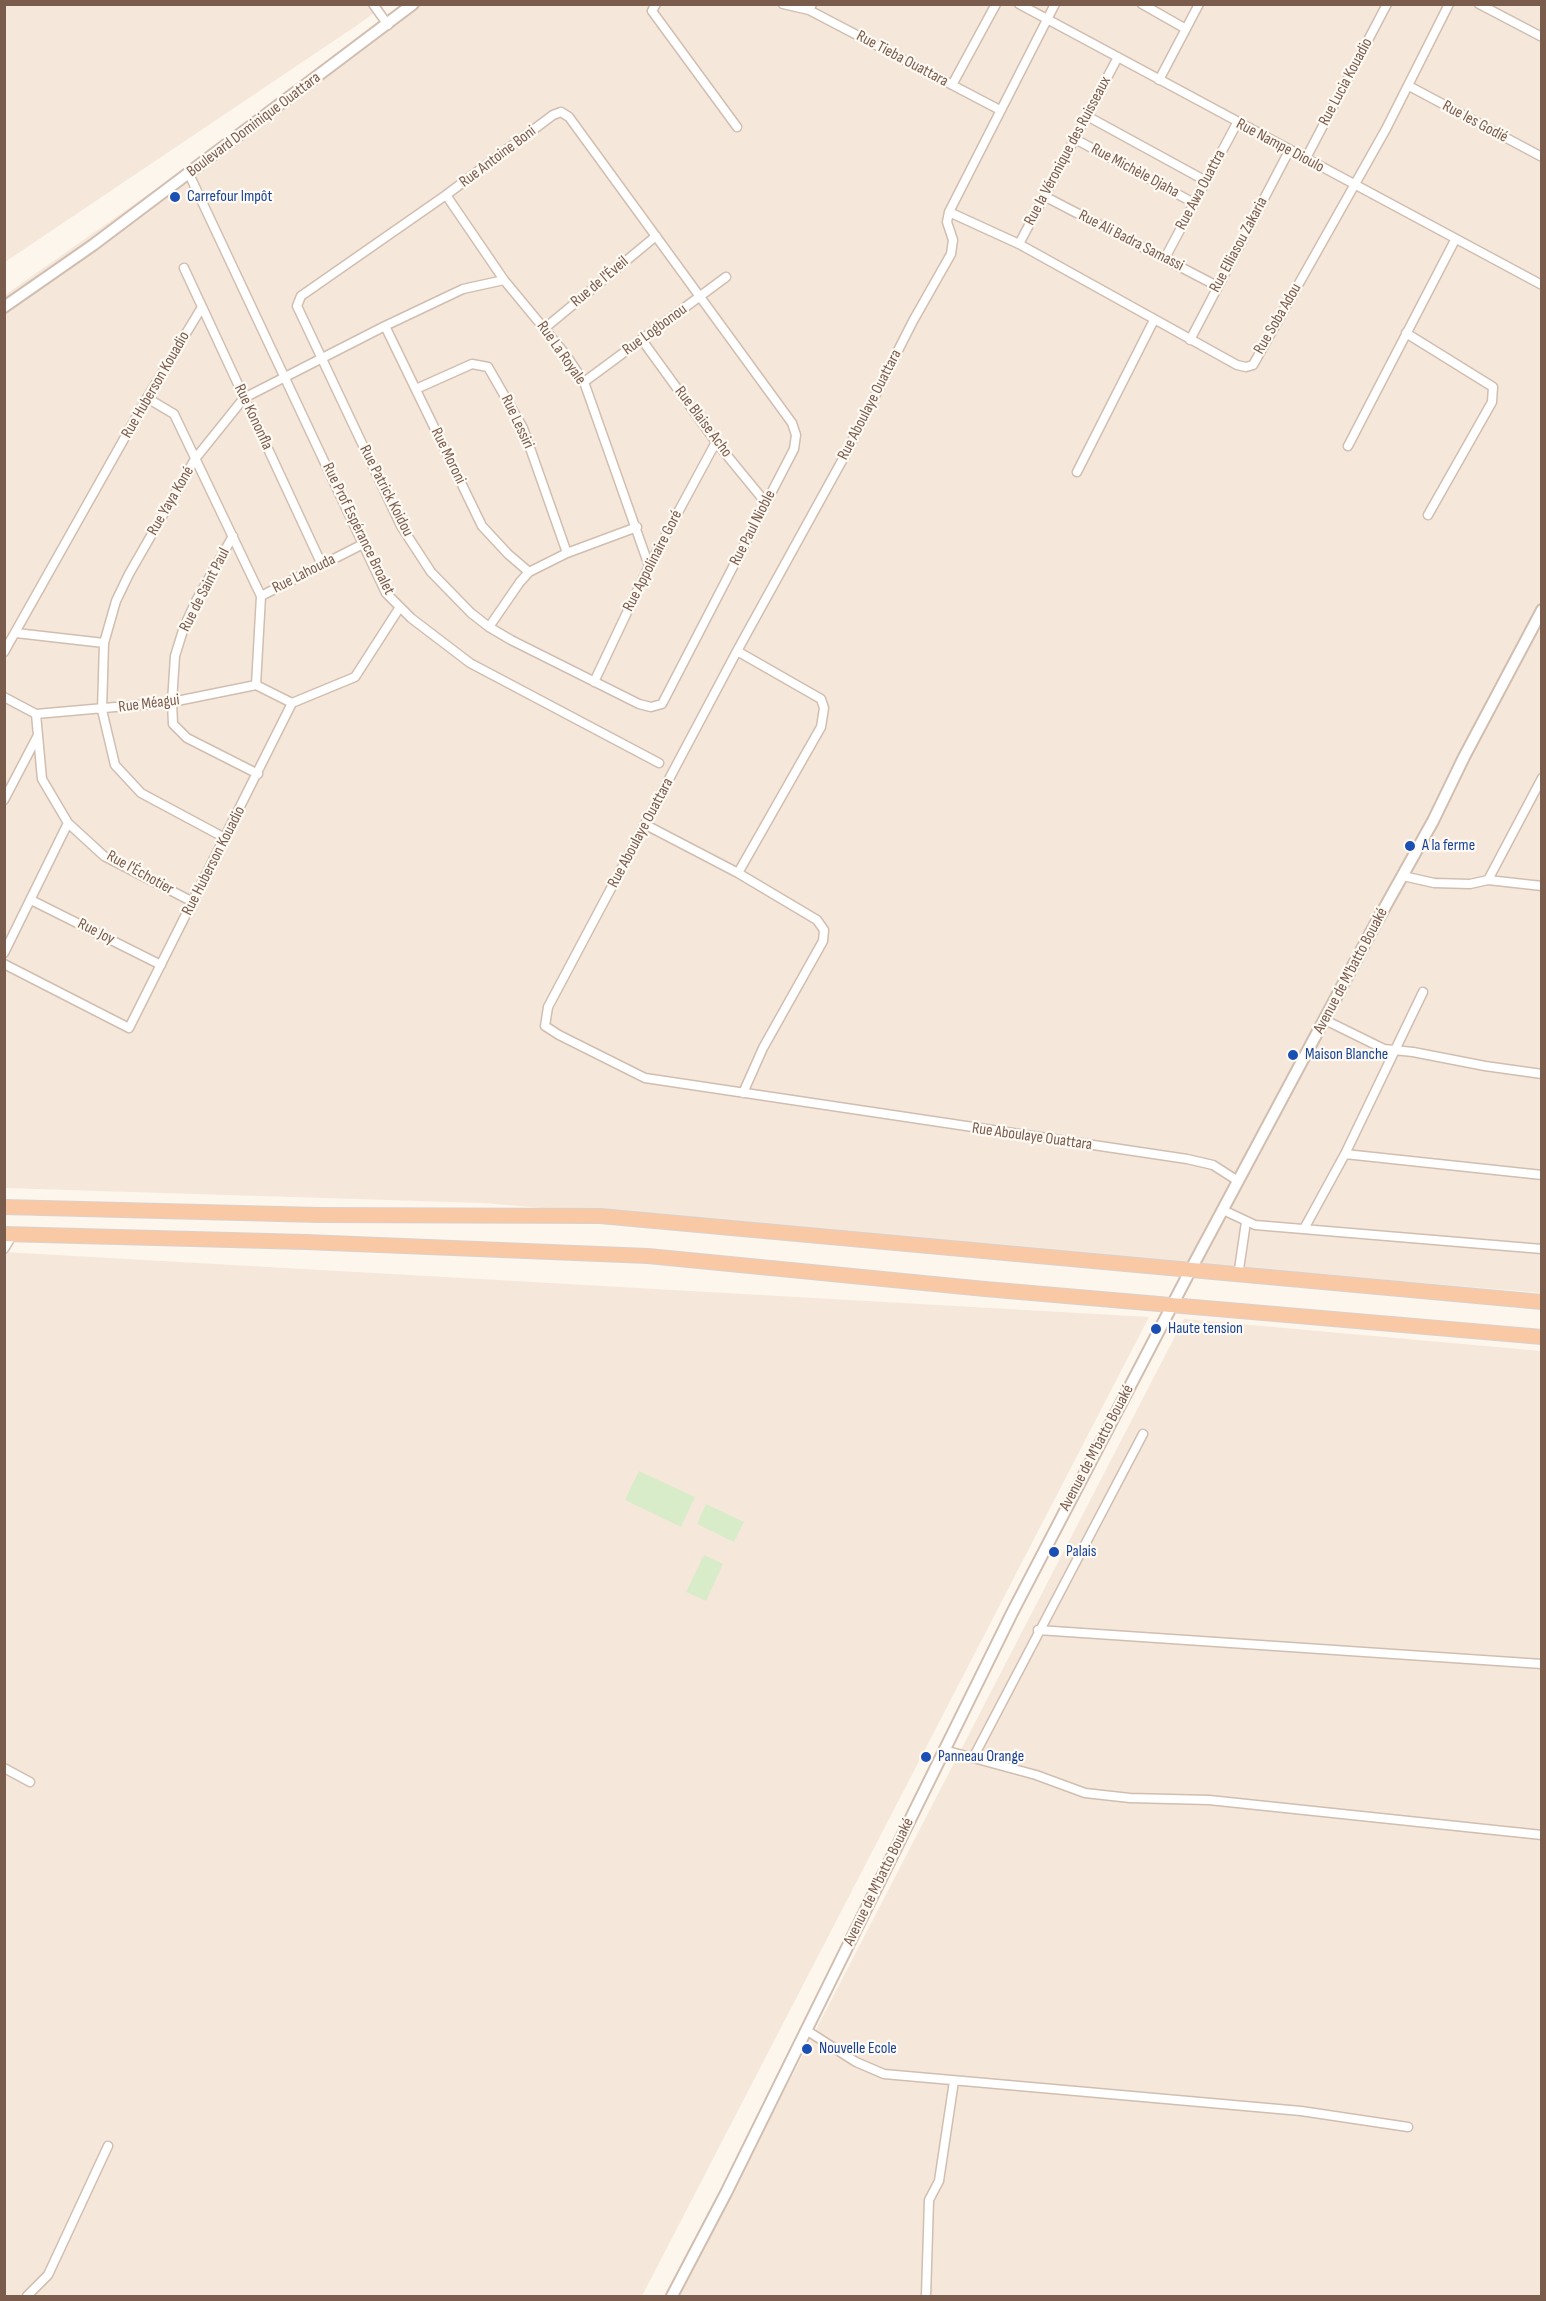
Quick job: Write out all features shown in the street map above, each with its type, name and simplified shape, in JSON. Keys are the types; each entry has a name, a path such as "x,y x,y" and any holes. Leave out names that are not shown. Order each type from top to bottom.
{"highway":[{"path":"4,1207 319,1215 600,1216 1542,1302"},
{"path":"9,1234 306,1242 648,1256 1172,1306 1542,1337"}],"street":[{"path":"373,4 388,25"},
{"name":"Boulevard Dominique Ouattara","path":"4,307 189,174 413,4"},
{"path":"656,4 652,11 737,127"},
{"name":"Rue Tieba Ouattara","path":"783,4 810,7 1000,110"},
{"path":"952,85 996,4"},
{"name":"Rue Nampe Dioulo","path":"1019,4 1305,160 1542,285"},
{"path":"949,212 1055,4"},
{"path":"1142,4 1186,29"},
{"path":"1159,80 1199,4"},
{"name":"Rue Lucia Kouadio","path":"1305,160 1387,4"},
{"name":"Rue Soba Adou","path":"949,212 1019,244 1237,365 1246,367 1253,365 1409,86 1449,4"},
{"path":"1479,4 1542,37"},
{"name":"Rue la Véronique des Ruisseaux","path":"1019,244 1118,57"},
{"name":"Rue les Godié","path":"1409,86 1542,157"},
{"name":"Rue Antoine Boni","path":"322,358 297,306 301,296 446,195 553,114 561,112 569,117 700,297"},
{"path":"1087,116 1206,181"},
{"name":"Rue Awa Ouattra","path":"1165,258 1237,123"},
{"name":"Rue Michèle Djaha","path":"1075,139 1194,204"},
{"name":"Rue Elliasou Zakaria","path":"1190,340 1289,151"},
{"name":"Rue Prof Espérance Broalet","path":"189,174 386,593 411,618 470,663 659,763"},
{"name":"Rue La Royale","path":"446,195 504,280 545,328 584,382 649,566"},
{"name":"Rue Ali Badra Samassi","path":"1044,196 1217,286"},
{"name":"Rue Aboulaye Ouattara","path":"949,212 947,222 953,240 951,254 913,321 844,457 737,651 548,1007 545,1026 645,1078 1187,1159 1213,1165 1238,1181"},
{"name":"Rue de l'Éveil","path":"545,328 656,236"},
{"path":"1348,446 1455,240"},
{"name":"Rue Kononfla","path":"184,268 322,565"},
{"name":"Rue Logbonou","path":"584,382 726,277"},
{"name":"Rue Yaya Koné","path":"225,838 141,793 115,765 102,710 104,643 116,601 195,459 244,398 284,376 464,289 504,280"},
{"name":"Rue Paul Nioble","path":"594,682 651,708 662,704 794,449 796,435 792,423 700,297"},
{"name":"Rue Huberson Kouadio","path":"4,652 147,398 202,307"},
{"path":"1077,472 1154,320"},
{"name":"Rue Moroni","path":"385,326 482,526 508,554 529,572"},
{"path":"1406,333 1493,387 1492,402 1428,515"},
{"name":"Rue Blaise Acho","path":"642,340 716,442 766,503"},
{"name":"Rue Patrick Koidou","path":"322,358 401,526 431,572 471,614 489,627 594,682"},
{"name":"Rue Lessiri","path":"416,389 472,364 488,367 523,428 567,553"},
{"path":"147,398 174,414 261,596"},
{"name":"Rue Appolinaire Goré","path":"594,682 649,566 716,442"},
{"path":"489,627 529,572 567,553 636,527"},
{"name":"Rue de Saint Paul","path":"233,536 184,627 176,656 172,702 173,724 187,738 258,774"},
{"name":"Rue Lahouda","path":"256,685 261,596 363,544"},
{"path":"256,685 292,703 354,677 400,607"},
{"name":"Avenue de M'batto Bouaké","path":"672,2296 1013,1611 1190,1271 1433,821 1464,757 1542,610"},
{"path":"16,633 104,643"},
{"path":"737,651 822,699 824,708 821,727 738,873"},
{"name":"Rue Méagui","path":"36,714 102,710 172,702 256,685"},
{"path":"4,697 36,714"},
{"name":"Rue Huberson Kouadio","path":"4,964 129,1028 292,703"},
{"name":"Rue l'Échotier","path":"36,714 42,779 68,824 104,856 193,902"},
{"path":"4,800 38,735"},
{"path":"1488,880 1542,778"},
{"path":"4,953 68,824"},
{"path":"646,825 738,873 817,920 824,930 823,941 763,1048 743,1093"},
{"path":"1403,876 1434,883 1470,884 1488,880 1542,886"},
{"name":"Rue Joy","path":"31,900 161,965"},
{"path":"1305,1227 1346,1154 1423,992"},
{"path":"1325,1020 1384,1049 1542,1074"},
{"path":"1346,1154 1542,1175"},
{"path":"1223,1210 1255,1225 1305,1227 1542,1249"},
{"path":"1238,1276 1246,1222"},
{"path":"4,1249 9,1234"},
{"path":"972,1758 1143,1434"},
{"path":"1038,1630 1542,1664"},
{"path":"944,1750 1036,1775 1085,1793 1130,1798 1209,1800 1542,1835"},
{"path":"4,1768 30,1782"},
{"path":"806,2030 856,2062 884,2074 1301,2110 1408,2127"},
{"path":"926,2296 928,2200 939,2181 954,2081"},
{"path":"27,2296 48,2275 108,2146"}],"shaded area":[{"path":"5,5 385,5 5,262"},
{"path":"418,5 1541,5 1541,1293 483,1203 5,1188 5,295"},
{"path":"4,1252 1149,1317 642,2296 5,2296"},
{"path":"1184,1319 1541,1351 1541,2296 678,2296"}],"green space":[{"path":"639,1471 695,1497 681,1527 625,1500"},
{"path":"706,1504 744,1522 734,1542 697,1524"},
{"path":"704,1555 723,1564 706,1601 686,1592"}],"place":[{"name":"Carrefour Impôt","path":"175,197"},
{"name":"A la ferme","path":"1410,846"},
{"name":"Maison Blanche","path":"1293,1055"},
{"name":"Haute tension","path":"1156,1329"},
{"name":"Palais","path":"1054,1552"},
{"name":"Panneau Orange","path":"926,1757"},
{"name":"Nouvelle Ecole","path":"807,2049"}]}
